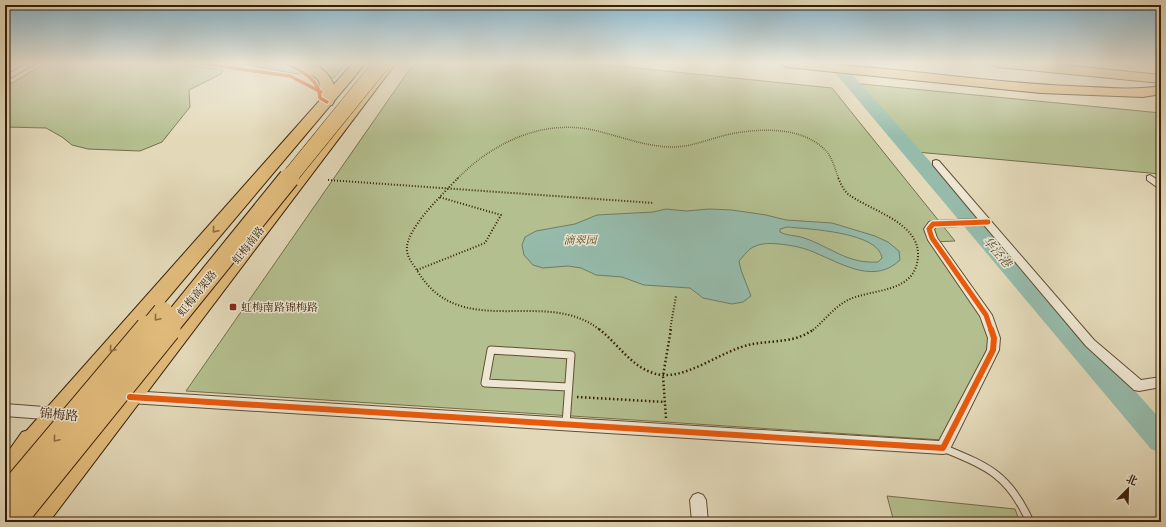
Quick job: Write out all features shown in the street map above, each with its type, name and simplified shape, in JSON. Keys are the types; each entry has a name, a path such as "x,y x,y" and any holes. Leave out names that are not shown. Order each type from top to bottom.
{"highway":[{"path":"328,88 332,95"},
{"name":"虹梅高架路","path":"5,500 350,88"},
{"name":"虹梅高架路","path":"11,522 362,88"},
{"path":"1027,88 1143,93 1153,88"},
{"path":"23,522 294,180 367,93"},
{"path":"5,479 32,441"}],"main road":[{"path":"332,95 336,88"},
{"path":"5,473 338,88"},
{"name":"虹梅南路","path":"33,522 371,88"}],"street":[{"path":"936,163 1090,343 1140,386 1161,382"},
{"path":"1150,178 1161,188"},
{"path":"130,397 943,448 993,350 994,338 986,315 932,238 929,229 933,224 946,222 988,222"},
{"name":"锦梅路","path":"5,410 113,419"},
{"path":"698,500 700,522"}],"lane":[{"path":"566,424 571,354 491,350 485,383 568,387"},
{"path":"943,448 989,468 1008,482 1023,504 1030,522"}],"path":[{"path":"580,126 648,144 674,147 694,144 742,132 780,131 802,137 818,145 829,157 840,185 847,193 906,228 914,239 918,249 918,260 915,270 908,280 895,287 858,296 846,301 835,309 813,331 801,337 749,344 732,349 680,373 663,376 646,371 598,326 583,319 548,311 470,308 452,304 428,288 406,251 407,240 412,231 447,188 478,161 505,141 520,134 542,128 580,126"},
{"path":"328,180 654,203"},
{"path":"417,270 485,243 501,215 440,197"},
{"path":"666,431 663,376 676,296"},
{"path":"568,397 665,402"}],"green space":[{"path":"5,88 194,88 189,90 190,107 162,142 140,151 88,149 72,145 62,137 46,128 5,127"},
{"name":"滴翠园","path":"397,88 832,88 955,241 933,242 988,322 989,347 942,440 186,391"},
{"path":"855,88 898,88 1161,113 1161,174 916,152"},
{"path":"887,496 1015,509 1020,522 894,522"}],"shaded area":[{"path":"666,209 686,211 709,209 732,210 766,215 786,220 832,223 875,236 888,242 899,251 900,260 890,267 880,271 870,272 849,267 798,247 775,244 760,245 750,249 739,261 751,296 743,302 732,304 703,298 690,288 644,285 622,277 596,275 581,268 568,266 543,268 533,265 524,255 522,245 525,237 536,231 575,224 597,215 653,212","holes":["787,227 825,231 856,237 869,242 878,249 882,258 878,262 867,262 848,258 804,238 780,232 780,229"]}],"waterway":[{"name":"华泾港","path":"855,88 1161,440"}],"cycle path":[{"path":"312,88 321,92"},
{"path":"318,88 320,91 320,98 327,102"},
{"path":"130,397 943,448 993,350 994,338 986,315 932,238 929,229 933,224 988,222"}],"place":[{"name":"虹梅南路锦梅路","path":"233,307"}]}
